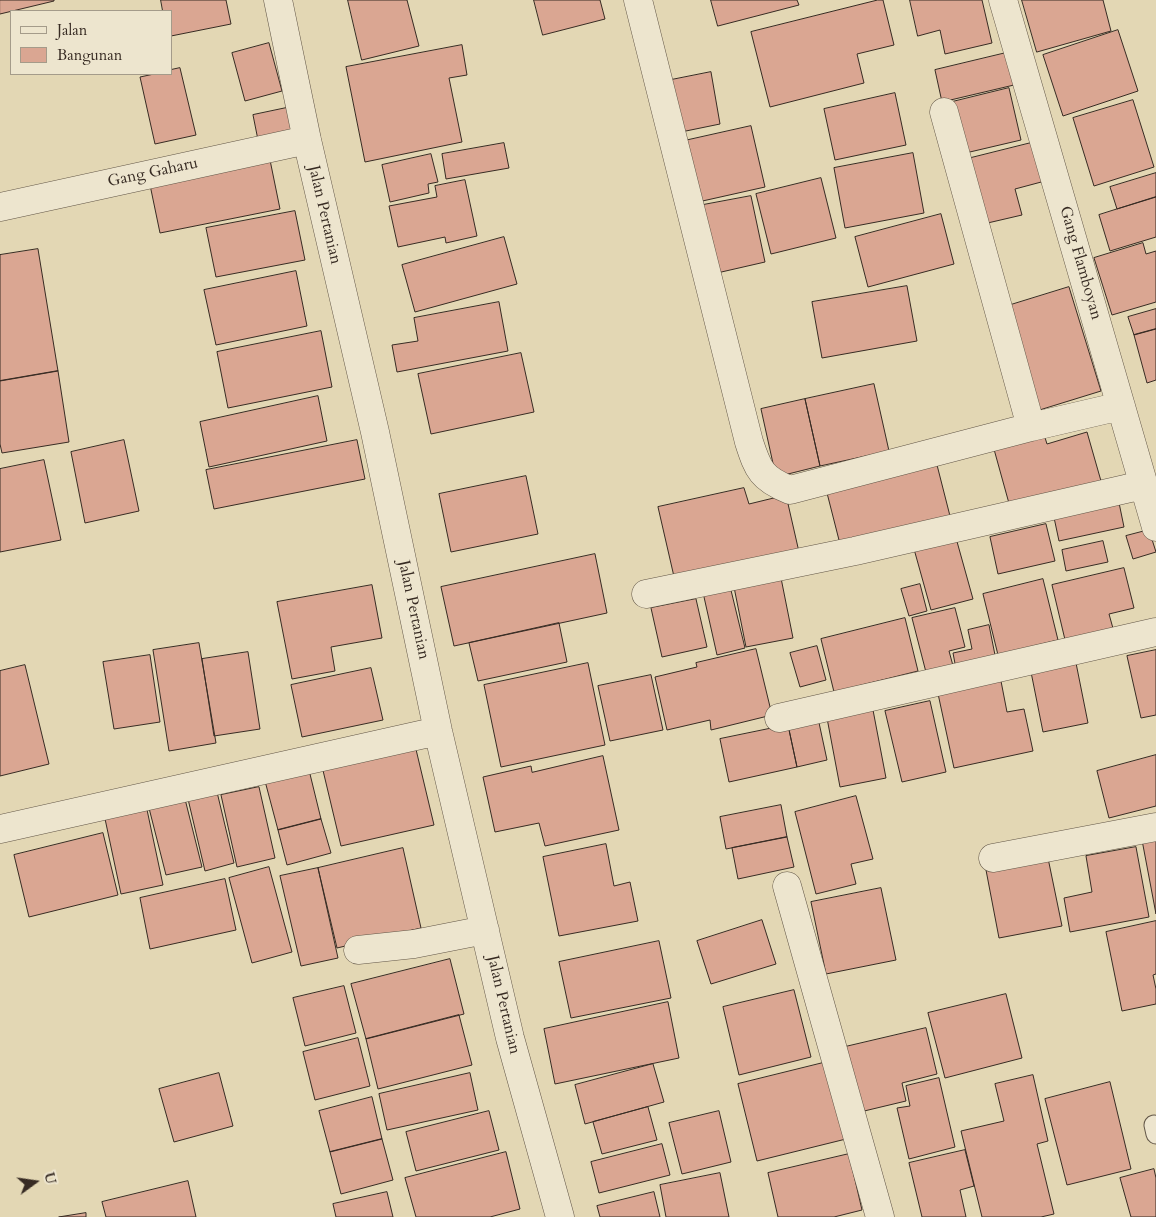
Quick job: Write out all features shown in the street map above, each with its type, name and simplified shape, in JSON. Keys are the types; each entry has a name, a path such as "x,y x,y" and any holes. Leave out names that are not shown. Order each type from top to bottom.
{"street":[{"name":"Jalan Pertanian","path":"278,0 307,140 375,432 438,731 510,1038 560,1217"},
{"path":"638,0 749,442 762,474 775,484 790,490 1031,427 1122,406"},
{"name":"Gang Flamboyan","path":"1003,0 1156,527"},
{"path":"944,112 1031,427"},
{"name":"Gang Gaharu","path":"0,207 307,140"},
{"path":"646,594 855,551 1143,484"},
{"path":"779,718 1156,632"},
{"path":"0,829 438,731"},
{"path":"993,858 1156,827"},
{"path":"787,886 880,1217"},
{"path":"358,950 414,944 485,930"}],"building":[{"path":"0,0 54,0 10,10 0,14"},
{"path":"161,0 226,0 231,24 172,36 172,10 163,10"},
{"path":"348,0 407,0 419,46 362,60"},
{"path":"534,0 600,0 605,19 543,35"},
{"path":"711,0 797,0 799,5 718,26"},
{"path":"883,0 894,45 857,54 864,83 770,107 751,32"},
{"path":"910,0 982,0 992,43 945,54 940,30 918,36"},
{"path":"1022,0 1103,0 1111,31 1037,52"},
{"path":"1118,30 1138,91 1063,116 1043,55"},
{"path":"269,43 282,91 245,101 232,53"},
{"path":"462,45 467,75 449,78 462,142 365,162 346,67"},
{"path":"1006,53 1014,85 942,102 935,70"},
{"path":"180,68 196,135 155,144 140,77 172,75 172,70"},
{"path":"711,72 720,124 681,132 671,80"},
{"path":"1009,88 1021,140 957,155 944,104"},
{"path":"895,93 906,145 835,160 824,109"},
{"path":"1133,100 1154,167 1094,186 1073,118"},
{"path":"291,107 296,132 258,140 253,115"},
{"path":"751,126 765,187 698,202 684,141"},
{"path":"1035,142 1045,181 1015,189 1022,215 979,225 963,160"},
{"path":"504,143 509,168 446,179 442,154"},
{"path":"913,153 924,213 845,228 834,168"},
{"path":"431,154 438,182 428,184 429,193 390,202 382,165"},
{"path":"269,155 280,209 160,233 149,180"},
{"path":"1156,173 1156,197 1117,209 1110,187"},
{"path":"821,178 836,238 771,254 756,194"},
{"path":"465,180 477,236 446,243 445,237 398,247 389,206 437,197 435,186"},
{"path":"751,196 765,262 717,273 703,205"},
{"path":"1156,197 1156,237 1110,251 1099,215"},
{"path":"295,211 305,260 216,277 206,228"},
{"path":"941,214 954,264 868,287 855,237"},
{"path":"504,237 517,284 415,312 402,265"},
{"path":"1143,243 1146,254 1156,251 1156,302 1112,315 1094,258"},
{"path":"38,249 58,371 0,381 0,255"},
{"path":"296,271 307,326 216,345 204,290"},
{"path":"907,286 917,341 822,358 812,302"},
{"path":"1069,287 1101,391 1033,412 1001,308"},
{"path":"499,302 508,351 397,372 392,345 418,341 414,318"},
{"path":"1156,309 1156,329 1134,335 1128,317"},
{"path":"1156,329 1156,380 1147,383 1134,335"},
{"path":"321,331 332,387 228,408 217,352"},
{"path":"521,353 534,412 431,434 418,374"},
{"path":"58,371 69,442 2,453 0,444 0,381"},
{"path":"874,384 889,451 820,466 805,399"},
{"path":"318,396 327,441 209,467 200,422"},
{"path":"805,399 820,466 776,477 761,409"},
{"path":"1042,428 1047,444 1087,432 1101,481 1010,507 992,442"},
{"path":"124,440 139,511 85,523 71,452"},
{"path":"357,440 365,479 214,509 206,470"},
{"path":"44,460 61,540 0,552 0,469"},
{"path":"936,461 950,516 840,544 826,489"},
{"path":"526,476 538,534 451,552 439,494"},
{"path":"744,488 749,504 786,495 799,552 675,581 658,507"},
{"path":"1117,493 1124,527 1059,541 1052,508"},
{"path":"1046,524 1055,561 998,574 990,537"},
{"path":"1149,530 1156,552 1133,559 1126,536"},
{"path":"956,538 973,599 931,610 914,549"},
{"path":"1103,541 1108,562 1066,571 1062,550"},
{"path":"595,554 607,613 454,646 441,587"},
{"path":"1124,568 1134,608 1109,614 1114,632 1066,644 1052,585"},
{"path":"780,573 793,638 746,647 733,582"},
{"path":"1043,579 1058,640 998,655 983,594"},
{"path":"729,582 745,648 717,655 702,588"},
{"path":"920,584 927,611 909,616 901,589"},
{"path":"372,585 382,638 331,647 335,671 292,679 277,602"},
{"path":"696,599 707,647 662,657 651,608"},
{"path":"955,608 965,647 949,651 955,673 928,680 912,618"},
{"path":"905,618 918,671 834,692 821,639"},
{"path":"559,623 567,662 478,681 469,643"},
{"path":"989,625 997,665 957,674 953,653 972,649 968,630"},
{"path":"199,643 216,743 169,751 153,650"},
{"path":"817,646 826,680 800,687 790,653"},
{"path":"756,649 772,715 711,730 710,720 667,730 655,677 697,667 696,663"},
{"path":"1156,650 1156,715 1141,718 1127,656"},
{"path":"248,652 260,729 214,736 202,659"},
{"path":"150,655 160,722 114,729 103,662"},
{"path":"588,663 605,745 501,767 484,685"},
{"path":"1076,663 1088,723 1043,732 1031,672"},
{"path":"25,665 49,764 0,776 0,671"},
{"path":"371,668 383,720 302,737 291,685"},
{"path":"651,675 663,730 610,741 598,686"},
{"path":"1000,676 1007,712 1024,709 1033,751 954,768 937,689"},
{"path":"930,701 946,772 902,782 885,711"},
{"path":"873,710 886,778 840,787 827,718"},
{"path":"818,718 827,760 797,767 788,725"},
{"path":"788,725 797,767 729,782 720,739"},
{"path":"414,741 434,825 341,846 321,762"},
{"path":"1156,755 1156,806 1109,818 1097,771"},
{"path":"603,756 619,830 545,846 539,823 495,832 483,777 531,766 532,772"},
{"path":"309,770 321,819 278,830 265,781"},
{"path":"259,787 275,858 237,867 221,795"},
{"path":"217,792 234,863 205,871 188,799"},
{"path":"856,796 873,859 851,864 856,884 816,894 795,812"},
{"path":"185,799 202,867 166,875 149,808"},
{"path":"146,805 163,885 121,894 104,814"},
{"path":"781,805 787,837 726,849 720,817"},
{"path":"321,819 331,853 287,865 278,830"},
{"path":"103,833 118,895 29,917 14,855"},
{"path":"787,837 794,867 738,879 732,848"},
{"path":"1156,838 1156,914 1142,840"},
{"path":"606,844 614,886 630,882 638,921 559,936 543,857"},
{"path":"1136,847 1149,917 1070,932 1064,898 1092,892 1086,856"},
{"path":"403,848 421,928 337,948 318,868"},
{"path":"1048,858 1062,926 999,938 986,870"},
{"path":"269,867 292,952 252,963 229,878"},
{"path":"318,868 338,958 301,966 280,876"},
{"path":"225,879 236,930 150,949 140,898"},
{"path":"881,888 896,960 826,974 811,902"},
{"path":"762,920 776,964 711,984 697,941"},
{"path":"1156,921 1156,974 1153,975 1156,989 1156,1004 1122,1011 1106,932"},
{"path":"659,941 671,998 571,1018 559,962"},
{"path":"450,959 464,1014 366,1039 351,984"},
{"path":"344,986 356,1033 305,1046 293,998"},
{"path":"794,990 811,1057 739,1075 723,1007"},
{"path":"1006,994 1022,1058 945,1078 928,1013"},
{"path":"668,1002 679,1058 555,1084 544,1029"},
{"path":"459,1015 472,1065 378,1089 366,1039"},
{"path":"926,1028 937,1074 902,1083 906,1101 860,1112 845,1047"},
{"path":"358,1038 370,1086 315,1100 303,1052"},
{"path":"827,1062 846,1139 757,1161 738,1084"},
{"path":"653,1064 664,1102 585,1124 575,1085"},
{"path":"219,1073 233,1126 174,1142 159,1089"},
{"path":"470,1073 478,1110 387,1130 379,1094"},
{"path":"1033,1075 1048,1141 1037,1144 1054,1214 1041,1217 982,1217 961,1131 1004,1121 995,1084"},
{"path":"939,1078 955,1147 909,1159 897,1108 910,1106 906,1086"},
{"path":"1110,1082 1131,1169 1067,1185 1045,1099"},
{"path":"372,1097 382,1139 330,1152 319,1111"},
{"path":"648,1107 657,1140 602,1154 593,1122"},
{"path":"489,1111 499,1150 416,1171 406,1132"},
{"path":"719,1111 731,1162 682,1174 669,1123"},
{"path":"382,1139 393,1180 341,1194 330,1152"},
{"path":"662,1144 670,1175 599,1193 591,1162"},
{"path":"965,1150 974,1186 960,1190 966,1217 922,1217 909,1163"},
{"path":"506,1152 520,1209 490,1217 416,1217 405,1178"},
{"path":"849,1154 862,1210 834,1217 778,1217 768,1173"},
{"path":"1154,1169 1156,1178 1156,1217 1131,1217 1120,1178"},
{"path":"720,1173 729,1217 666,1217 660,1185"},
{"path":"188,1181 196,1217 106,1217 102,1202"},
{"path":"387,1192 393,1217 336,1217 333,1204"},
{"path":"654,1192 660,1217 600,1217 597,1206"},
{"path":"86,1213 86,1217 59,1217"}]}
